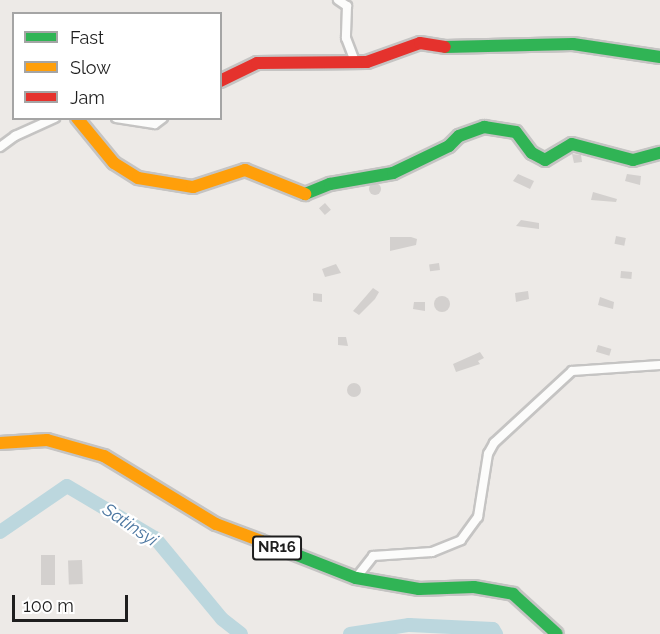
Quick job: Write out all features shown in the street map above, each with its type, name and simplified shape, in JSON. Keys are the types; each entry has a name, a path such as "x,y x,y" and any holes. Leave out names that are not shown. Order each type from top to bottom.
{"street":[{"path":"339,0 347,6 346,38 355,62"},
{"path":"222,80 257,63 355,62 395,54 420,43 455,48 573,44 660,57"},
{"path":"0,147 15,136 51,120"},
{"path":"79,120 114,163 138,178 193,187 245,170 265,175 301,195 330,184 393,172 449,146 459,136 484,127 509,128 525,140 532,153 545,160 572,144 633,160 660,153"},
{"path":"129,120 155,124 160,120"},
{"path":"356,578 373,556 432,552 461,540 478,517 488,454 494,443 572,371 660,365"},
{"name":"NR16","path":"0,443 47,440 104,456 131,470 216,524 356,578 419,589 502,590 513,594 557,634"}],"building":[{"path":"572,154 581,155 582,162 574,163"},
{"path":"518,174 534,181 530,189 513,181"},
{"path":"627,174 641,176 640,185 625,181"},
{"path":"377,183 381,189 377,195 373,195 369,187"},
{"path":"593,192 617,199 616,202 591,200"},
{"path":"325,203 331,210 325,215 319,208"},
{"path":"521,220 539,223 539,229 516,226"},
{"path":"616,236 626,238 624,246 614,244"},
{"path":"390,237 411,237 417,239 416,245 390,251"},
{"path":"439,263 440,270 430,271 429,264"},
{"path":"336,264 341,273 325,277 322,269"},
{"path":"621,271 632,272 631,279 620,278"},
{"path":"373,288 379,292 375,299 359,315 353,311"},
{"path":"528,291 529,299 516,302 515,293"},
{"path":"313,293 322,294 322,302 313,301"},
{"path":"439,296 445,296 450,304 448,310 439,312 434,307 434,301"},
{"path":"600,297 614,302 613,309 598,305"},
{"path":"414,302 425,302 425,311 413,309"},
{"path":"338,337 346,337 348,346 338,345"},
{"path":"598,345 611,349 609,356 596,352"},
{"path":"480,352 484,358 478,361 480,364 456,372 453,364"},
{"path":"354,383 359,385 361,390 359,395 354,397 349,395 347,390 349,385"},
{"path":"41,555 55,555 55,585 41,585"},
{"path":"68,560 82,560 83,584 69,584"}],"waterway":[{"name":"Satinsyi","path":"0,532 67,486 155,538 222,619 241,634"},
{"name":"Satinsyi","path":"350,634 409,625 493,629 496,634"}],"traffic: fast":[{"path":"445,47 573,44 660,57"},
{"path":"305,194 330,184 393,173 449,146 459,136 484,127 516,132 532,153 545,160 572,144 633,160 660,153"},
{"path":"261,541 356,578 419,589 474,587 513,594 557,634"}],"traffic: slow":[{"path":"79,120 114,163 138,178 193,187 245,170 305,194"},
{"path":"0,443 47,440 104,456 216,524 261,541"}],"traffic: jam":[{"path":"222,80 257,63 367,62 420,43 445,47"}]}
